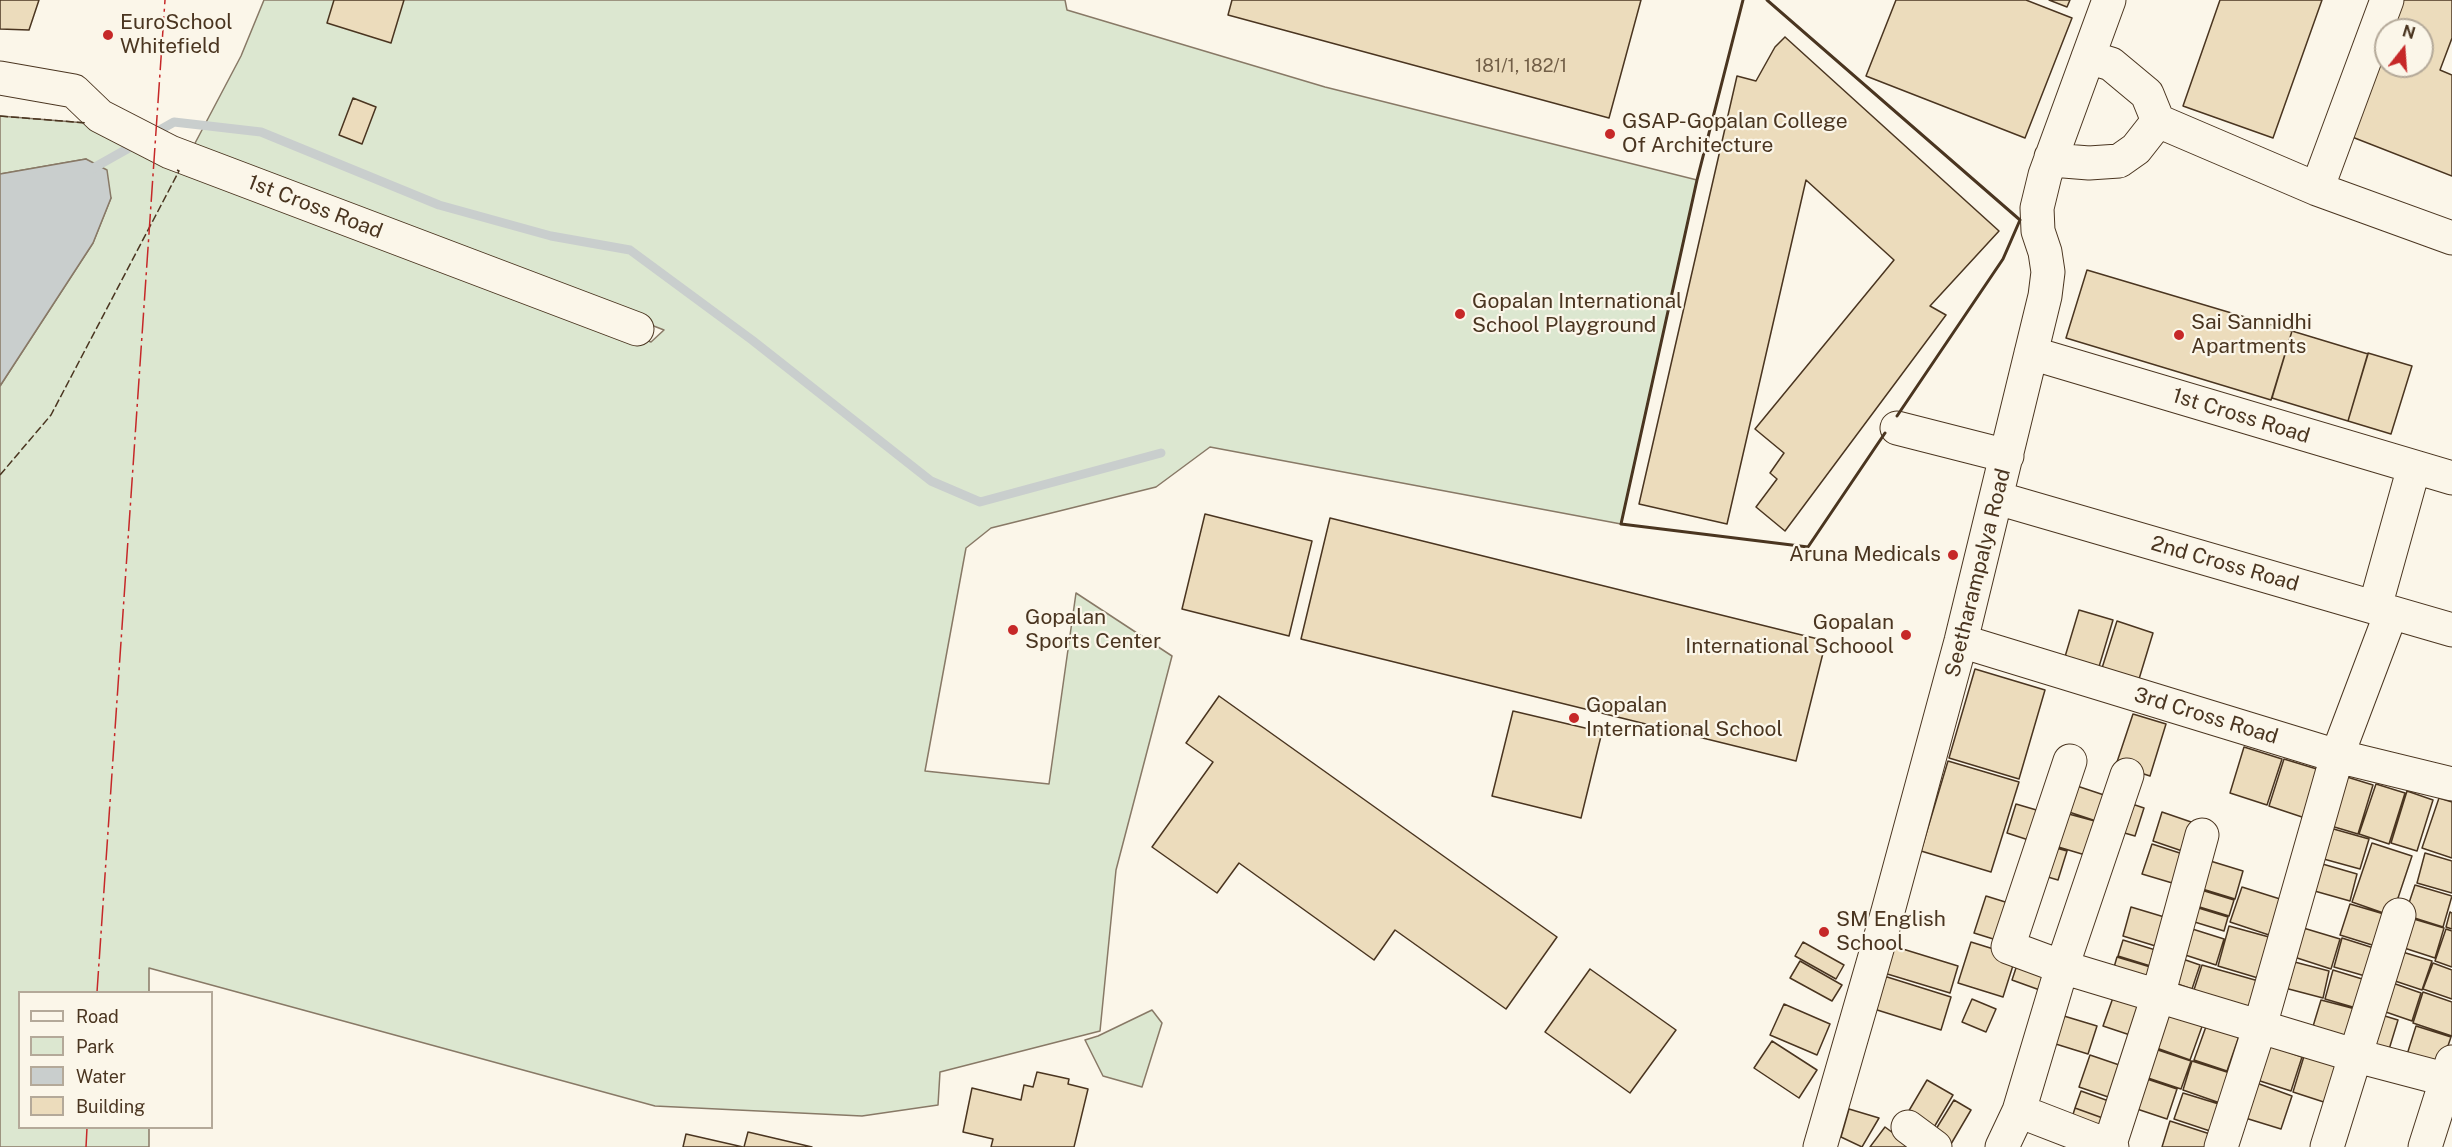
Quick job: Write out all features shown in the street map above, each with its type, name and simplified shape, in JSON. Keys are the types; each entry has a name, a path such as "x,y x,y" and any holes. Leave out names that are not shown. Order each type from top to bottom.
{"street":[{"name":"Seetharampalya Road","path":"1820,1147 1888,911 1961,641 2031,353 2048,272 2045,252 2038,231 2037,208 2051,158 2109,0"},
{"path":"2317,189 2387,0"},
{"path":"2088,57 2111,64 2147,94 2158,121 2317,189 2452,238"},
{"name":"1st Cross Road","path":"0,78 74,91 100,116 170,152 637,329"},
{"path":"2051,158 2064,162 2119,161 2136,149 2158,121"},
{"name":"1st Cross Road","path":"2031,353 2452,478"},
{"path":"1897,428 2007,456"},
{"path":"2221,1147 2260,1026 2337,756 2383,610 2414,467"},
{"name":"2nd Cross Road","path":"1997,498 2452,630"},
{"name":"3rd Cross Road","path":"1961,641 2337,756 2452,784"},
{"path":"2070,761 2008,947 2062,967 2357,1056 2450,1074 2425,1147"},
{"path":"2002,1147 2019,1111 2062,967 2127,775"},
{"path":"2019,1111 2110,1147 2158,996 2202,835"},
{"path":"2327,1147 2399,915"},
{"path":"1908,1127 1935,1147"}],"green space":[{"path":"264,0 1065,0 1067,10 1325,87 1697,180 1621,524 1210,447 1156,487 991,528 966,548 925,771 1049,784 1076,593 1172,656 1116,870 1100,1031 940,1072 938,1105 862,1116 655,1106 149,968 149,991 18,991 18,1129 149,1129 149,1147 0,1147 0,386 93,243 111,198 86,159 0,174 0,116 86,123 179,171 651,342 664,330 193,147 241,56"},
{"path":"1152,1010 1162,1023 1142,1087 1103,1076 1085,1040"}],"water":[{"path":"86,159 107,170 111,198 93,243 0,386 0,174"}],"building":[{"path":"0,0 39,0 29,30 0,29"},
{"path":"334,0 404,0 391,43 327,23"},
{"path":"1232,0 1641,0 1609,118 1228,15"},
{"path":"1896,0 2026,0 2072,18 2025,138 1866,76"},
{"path":"2049,0 2070,0 2067,7"},
{"path":"2220,0 2322,0 2273,138 2183,106"},
{"path":"2400,0 2452,0 2452,38 2440,70 2452,75 2452,176 2347,135 2374,65 2374,78 2434,78 2434,18 2393,18"},
{"path":"1785,37 1999,231 1930,306 1946,315 1785,531 1756,507 1777,479 1770,473 1784,453 1755,429 1894,260 1806,180 1727,524 1639,504 1737,76 1756,81 1775,47"},
{"path":"353,98 376,107 362,144 339,135"},
{"name":"Sai Sannidhi Apartments","path":"2087,270 2292,331 2271,400 2066,338"},
{"path":"2292,331 2368,354 2348,421 2272,398"},
{"path":"2368,353 2412,366 2391,434 2348,421"},
{"path":"1205,514 1312,541 1289,636 1182,609"},
{"path":"1330,518 1826,641 1796,761 1301,639"},
{"path":"2079,610 2113,620 2098,670 2064,660"},
{"path":"2117,621 2153,633 2139,679 2102,668"},
{"path":"1975,669 2045,690 2019,779 1949,758"},
{"path":"1219,696 1557,937 1506,1009 1395,930 1374,960 1239,863 1217,893 1152,847 1213,762 1186,743"},
{"path":"1513,711 1602,732 1581,818 1492,796"},
{"path":"2133,714 2166,724 2150,776 2116,765"},
{"path":"2244,747 2282,759 2267,805 2230,793"},
{"path":"2284,759 2320,770 2305,818 2269,806"},
{"path":"1948,761 2019,782 1991,872 1921,851"},
{"path":"2347,777 2373,785 2358,834 2331,826"},
{"path":"2376,784 2405,793 2389,844 2359,834"},
{"path":"2074,785 2107,796 2099,822 2066,811"},
{"path":"2407,791 2433,800 2417,851 2391,843"},
{"path":"2439,798 2452,802 2452,858 2422,848"},
{"path":"2123,801 2144,808 2135,836 2114,830"},
{"path":"2016,804 2050,814 2041,844 2007,833"},
{"path":"2162,812 2197,824 2188,853 2153,841"},
{"path":"2065,813 2102,823 2092,857 2055,846"},
{"path":"2330,828 2369,839 2360,869 2320,858"},
{"path":"2372,843 2412,856 2392,916 2352,902"},
{"path":"2152,844 2189,856 2179,885 2142,874"},
{"path":"2049,846 2067,851 2058,880 2041,875"},
{"path":"2425,853 2452,861 2452,893 2417,883"},
{"path":"2207,860 2243,871 2235,899 2199,888"},
{"path":"2319,863 2357,874 2350,901 2311,890"},
{"path":"2415,885 2452,896 2443,927 2405,915"},
{"path":"2242,887 2280,899 2269,935 2230,922"},
{"path":"2198,889 2234,900 2229,916 2193,905"},
{"path":"1986,896 2015,905 2003,942 1974,933"},
{"path":"2350,904 2394,917 2385,949 2340,935"},
{"path":"2192,906 2228,917 2224,931 2188,920"},
{"path":"2131,907 2171,919 2162,948 2123,936"},
{"path":"2450,912 2452,913 2452,929 2446,927"},
{"path":"2407,917 2444,928 2435,958 2398,946"},
{"path":"2229,926 2269,937 2258,978 2218,966"},
{"path":"2186,927 2224,939 2216,965 2179,953"},
{"path":"2300,927 2340,939 2331,969 2291,956"},
{"path":"2446,929 2452,931 2452,967 2435,961"},
{"path":"2342,938 2380,950 2372,978 2334,967"},
{"path":"2123,940 2162,952 2157,968 2118,956"},
{"path":"1803,942 1844,965 1836,979 1795,956"},
{"path":"1971,942 2016,956 2003,997 1958,983"},
{"path":"1893,946 1958,966 1950,993 1884,973"},
{"path":"2396,950 2432,961 2422,990 2386,978"},
{"path":"2117,957 2157,969 2152,986 2112,974"},
{"path":"2177,957 2200,965 2192,989 2169,981"},
{"path":"2287,960 2329,971 2323,998 2281,987"},
{"path":"1800,961 1842,985 1832,1001 1790,978"},
{"path":"2018,962 2054,974 2048,993 2012,980"},
{"path":"2433,963 2452,970 2452,999 2423,989"},
{"path":"2202,965 2262,982 2253,1011 2193,993"},
{"path":"1590,969 1676,1030 1630,1093 1545,1032"},
{"path":"2333,970 2372,982 2363,1010 2325,999"},
{"path":"1884,976 1951,997 1941,1030 1874,1009"},
{"path":"2387,981 2421,993 2412,1021 2377,1009"},
{"path":"2115,992 2147,1003 2136,1037 2103,1026"},
{"path":"2423,992 2452,1002 2452,1036 2413,1023"},
{"path":"1972,999 1996,1009 1986,1032 1962,1022"},
{"path":"2321,1000 2363,1011 2353,1045 2311,1033"},
{"path":"1784,1004 1830,1024 1817,1055 1770,1035"},
{"path":"2164,1007 2204,1021 2190,1060 2151,1046"},
{"path":"2054,1013 2097,1026 2088,1054 2046,1041"},
{"path":"2375,1013 2398,1020 2387,1056 2364,1049"},
{"path":"2208,1021 2240,1033 2227,1071 2194,1060"},
{"path":"2416,1026 2451,1037 2439,1072 2405,1061"},
{"path":"1772,1041 1817,1070 1799,1098 1754,1068"},
{"path":"2268,1045 2302,1057 2291,1091 2257,1080"},
{"path":"2152,1048 2191,1061 2181,1089 2142,1076"},
{"path":"2305,1053 2346,1066 2333,1105 2293,1092"},
{"path":"2090,1055 2128,1068 2117,1100 2079,1087"},
{"path":"2192,1061 2230,1073 2220,1103 2183,1090"},
{"path":"1037,1072 1069,1079 1068,1084 1088,1089 1074,1147 991,1147 993,1139 963,1132 972,1088 1021,1100 1024,1085 1033,1087"},
{"path":"2141,1077 2177,1089 2167,1119 2131,1107"},
{"path":"1927,1080 1953,1095 1933,1129 1907,1114"},
{"path":"2254,1082 2292,1096 2281,1129 2242,1117"},
{"path":"2081,1091 2117,1104 2111,1121 2075,1108"},
{"path":"2183,1093 2222,1105 2213,1132 2174,1119"},
{"path":"1954,1100 1971,1110 1951,1144 1933,1134"},
{"path":"2075,1108 2111,1121 2106,1136 2070,1124"},
{"path":"1849,1109 1879,1118 1862,1147 1841,1137"},
{"path":"2170,1121 2213,1135 2209,1147 2162,1147"},
{"path":"1885,1127 1912,1147 1870,1147"},
{"path":"748,1132 812,1147 744,1147"},
{"path":"686,1134 743,1147 683,1147"}],"waterway":[{"path":"151,135 174,122 261,132 439,205 551,236 630,250 752,340 931,481 980,502 1161,453"},
{"path":"88,171 136,144"}],"fence":[{"path":"0,116 87,123"},
{"path":"0,475 51,415 179,171 177,170"}],"wall":[{"path":"1743,0 1697,180 1621,524 1808,547 1885,433"},
{"path":"1767,0 2020,220 2003,259 1897,416"}],"power":[{"path":"97,991 165,0"},
{"path":"86,1147 87,1129"}],"place":[{"name":"EuroSchool Whitefield","path":"108,35"},
{"name":"GSAP-Gopalan College Of Architecture","path":"1610,134"},
{"name":"Gopalan International School Playground","path":"1460,314"},
{"name":"Sai Sannidhi Apartments","path":"2179,335"},
{"name":"Aruna Medicals","path":"1953,555"},
{"name":"Gopalan Sports Center","path":"1013,630"},
{"name":"Gopalan International Schoool","path":"1906,635"},
{"name":"Gopalan International School","path":"1574,718"},
{"name":"SM English School","path":"1824,932"}]}
